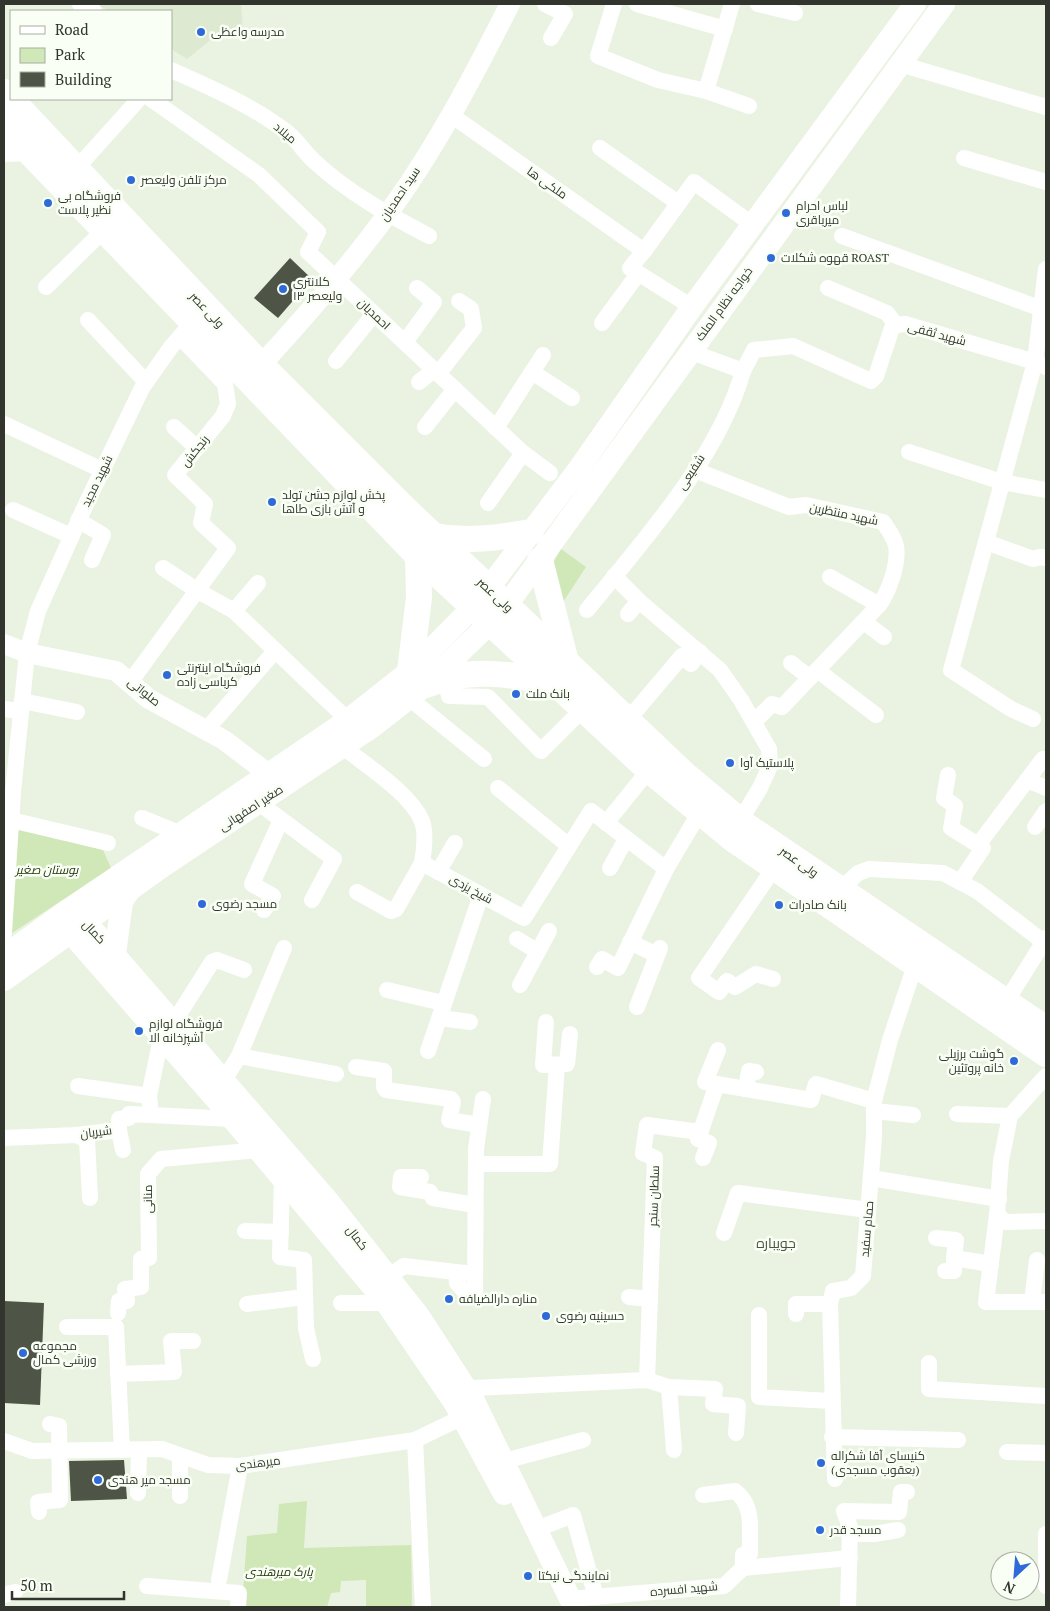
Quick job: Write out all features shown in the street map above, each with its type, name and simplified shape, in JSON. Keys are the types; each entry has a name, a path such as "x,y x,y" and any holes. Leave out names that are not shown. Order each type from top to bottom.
{"main road":[{"name":"خواجه نظام الملک","path":"489,607 531,532 578,470 692,307 915,4"},
{"name":"خواجه نظام الملک","path":"489,607 540,560 689,351 944,4"},
{"name":"ولی عصر","path":"11,100 261,366 425,546"},
{"name":"ولی عصر","path":"4,126 104,230 186,330 425,546 561,673 627,721 683,773 740,821 1046,1029"},
{"path":"756,221 778,230"},
{"path":"531,532 501,538 425,546 419,598 422,683 485,673 522,676 561,673 540,560"},
{"name":"صغیر اصفهانی","path":"4,956 74,921 130,889 343,747 422,683 489,607"},
{"name":"ولی عصر","path":"561,673 583,709 650,770 700,812 774,868 1046,1054"},
{"name":"صغیر اصفهانی","path":"4,980 181,834 348,720 422,683"},
{"path":"34,956 56,953 107,959 122,902 130,889"},
{"name":"کمال","path":"74,921 167,1030 258,1150 389,1293"},
{"name":"کمال","path":"167,1030 224,1080 329,1202 389,1293 454,1402 470,1414 496,1464 535,1552 568,1604"},
{"name":"کمال","path":"496,1464 538,1529 568,1604"}],"street":[{"path":"80,4 92,10"},
{"name":"سید احمدیان","path":"261,366 310,311 388,214 451,115 510,4"},
{"path":"545,4 565,14 551,38"},
{"path":"614,4 598,56 658,80 706,91 750,106"},
{"path":"637,4 725,30"},
{"path":"706,91 732,4"},
{"path":"758,4 795,13"},
{"path":"900,64 1046,107"},
{"name":"میلاد","path":"172,70 224,93 262,115 290,134 315,162 364,199 429,236"},
{"path":"76,169 138,100"},
{"name":"احمدیان","path":"152,100 259,175 318,232 308,252 523,453 550,473"},
{"name":"ملکی ها","path":"451,115 644,251"},
{"path":"600,148 678,203"},
{"path":"4,154 30,153"},
{"path":"964,158 1046,182"},
{"path":"692,307 630,268 678,203 694,182 756,221"},
{"path":"46,286 104,230"},
{"path":"842,236 1042,308"},
{"path":"1033,719 1011,710 951,670 1002,482 1041,364 1042,308 1046,269"},
{"path":"602,323 638,274"},
{"path":"405,342 434,302 417,288"},
{"path":"828,288 887,313 896,324"},
{"path":"419,382 436,372 474,328 471,309 459,301"},
{"path":"336,360 374,314"},
{"path":"88,320 146,382"},
{"name":"شهید ثقفی","path":"743,371 754,350 793,346 871,381 876,376 892,328 896,324 905,324 1041,364"},
{"name":"شهید مجید","path":"4,933 4,894 11,820 9,783 22,706 27,653 38,612 78,520 146,382 186,330"},
{"name":"رنجکش","path":"131,682 228,548 201,523 205,504 175,475 223,416 228,404 225,384 186,330"},
{"path":"689,351 743,371"},
{"path":"496,428 543,355"},
{"name":"شفیعی","path":"587,610 695,470 736,395 743,371"},
{"path":"532,372 572,398"},
{"path":"424,427 455,389"},
{"path":"4,424 102,470"},
{"path":"174,427 197,448"},
{"path":"909,452 1002,482 1046,490"},
{"path":"488,503 523,453"},
{"name":"شهید منتظرین","path":"695,470 789,507 806,505 883,522 895,543 897,551 889,592 879,606 782,707 772,704 754,722"},
{"path":"13,510 71,536"},
{"path":"78,520 103,536 92,560"},
{"path":"986,542 1032,559 1040,556 1046,558"},
{"path":"163,568 198,591 234,611 348,720"},
{"path":"614,576 720,670 769,749 770,766 760,788 740,821"},
{"path":"830,577 879,606"},
{"path":"234,611 258,583"},
{"path":"628,614 639,600"},
{"path":"864,622 884,637"},
{"name":"صلواتی","path":"4,644 27,653 116,671 149,699 206,730 270,775"},
{"path":"206,730 275,651"},
{"path":"627,721 682,656 691,664 700,652"},
{"path":"791,663 813,674 876,716"},
{"path":"422,683 449,696 488,697 541,751 583,709"},
{"path":"422,683 484,759"},
{"path":"4,709 22,706 77,712"},
{"path":"343,747 401,794 422,822 424,852 422,863 396,909 392,911 357,892"},
{"path":"978,845 1043,758"},
{"path":"606,823 650,770"},
{"path":"948,775 944,798 956,806 951,828 984,848 960,882"},
{"path":"1027,780 1046,788"},
{"path":"498,788 569,846"},
{"path":"259,803 334,859 312,900"},
{"path":"524,918 591,811 666,869"},
{"path":"1035,827 1046,811"},
{"path":"597,967 602,959 618,968 666,869 700,812"},
{"path":"142,818 181,834"},
{"path":"11,820 108,843"},
{"path":"264,910 272,896 252,884 281,820"},
{"path":"610,868 626,839"},
{"path":"438,872 455,843"},
{"name":"شیخ یزدی","path":"422,863 553,932 537,951"},
{"path":"773,979 756,974 735,987 727,982 719,992 698,978 774,868"},
{"path":"839,890 858,873 869,869 943,873 977,891 1045,942 1006,1002"},
{"path":"428,1051 481,895"},
{"path":"516,939 537,951 520,985"},
{"path":"630,942 659,951 637,1007"},
{"path":"224,1080 239,1056 284,948"},
{"path":"151,1114 149,1096 167,1030 212,962 217,960 244,970"},
{"name":"حمام سفید","path":"830,1304 833,1291 851,1288 863,1276 871,1178 874,1106 890,1040 915,965"},
{"path":"387,990 470,1022"},
{"path":"546,1022 543,1066 567,1064 570,1034"},
{"path":"718,1050 705,1082 811,1100 816,1084 874,1106 913,1115"},
{"path":"239,1056 336,1074"},
{"path":"476,1164 550,1164 557,1065"},
{"path":"356,1067 385,1072 384,1087 386,1090 450,1099 453,1102 449,1120 479,1125"},
{"path":"746,1089 749,1071 756,1072"},
{"path":"1037,1260 1039,1302 986,1302 998,1207 1001,1162 1010,1116 1046,1076"},
{"path":"703,1158 709,1143 698,1139 717,1084"},
{"path":"78,1086 149,1096"},
{"path":"456,1272 456,1282 463,1290 475,1291 476,1164 483,1099"},
{"name":"شیریان","path":"4,1138 76,1135 119,1130 119,1119 129,1118 129,1114 233,1119"},
{"path":"957,1114 1010,1116"},
{"name":"سلطان سنجر","path":"648,1380 650,1299 661,1191 655,1158 643,1153 648,1125 700,1132"},
{"path":"119,1130 123,1150"},
{"path":"76,1135 86,1140 90,1198"},
{"name":"منانی","path":"122,1450 117,1320 119,1301 126,1301 125,1289 141,1287 141,1259 149,1258 148,1174 161,1159 258,1150"},
{"path":"420,1177 401,1177 400,1187 430,1192 433,1198 475,1205"},
{"path":"282,1178 280,1257 304,1260 306,1328 314,1359"},
{"path":"871,1178 998,1207 1006,1222 1046,1221"},
{"path":"724,1233 738,1193 868,1210"},
{"path":"245,1231 281,1232"},
{"path":"936,1238 956,1240 950,1265 991,1264"},
{"path":"342,1303 389,1293 404,1266 475,1274"},
{"path":"247,1304 305,1297"},
{"path":"629,1297 650,1299"},
{"path":"796,1314 796,1304 830,1304 834,1479"},
{"path":"759,1315 759,1397 831,1401"},
{"path":"67,1327 117,1320"},
{"path":"118,1374 174,1372 172,1341 192,1341"},
{"path":"928,1363 929,1389 1046,1396"},
{"path":"474,1388 648,1380 669,1387 715,1388 714,1404 738,1406 736,1433"},
{"path":"669,1387 674,1450"},
{"name":"میرهندی","path":"4,1441 32,1451 162,1449 208,1466 240,1466 415,1440 470,1414"},
{"path":"39,1512 38,1502 60,1500 59,1426 50,1424"},
{"path":"832,1437 958,1440"},
{"path":"415,1440 424,1607"},
{"path":"496,1464 583,1440"},
{"path":"138,1492 139,1450"},
{"path":"1007,1452 1046,1453"},
{"path":"180,1456 180,1496"},
{"path":"219,1580 240,1466"},
{"path":"703,1495 735,1491 744,1498 749,1508 750,1553 743,1555 743,1568 850,1558"},
{"path":"848,1607 850,1534 844,1511 898,1512 900,1492 907,1492"},
{"path":"538,1529 573,1516 596,1597"},
{"path":"850,1534 874,1534 898,1530"},
{"path":"1046,1534 1046,1586"},
{"name":"شهید افسرده","path":"568,1604 596,1597 724,1586 743,1568"},
{"path":"147,1586 239,1593 238,1607"}],"shaded area":[{"name":"مدرسه واعظی","path":"96,4 241,4 243,31 219,33 187,59 172,50 172,10 107,10"}],"green space":[{"path":"561,549 586,567 561,605 549,571"},
{"name":"بوستان صغیر","path":"17,827 103,850 111,868 9,935"},
{"name":"پارک میرهندی","path":"307,1501 304,1548 411,1545 412,1607 366,1607 366,1580 341,1581 340,1592 331,1593 327,1607 242,1607 247,1536 277,1533 279,1504"}],"building":[{"name":"کلانتری ۱۳ ولیعصر","path":"290,258 312,279 278,318 254,298"},
{"name":"مجموعه ورزشی کمال","path":"4,1301 44,1303 40,1405 4,1403"},
{"name":"مسجد میر هندی","path":"124,1460 127,1499 71,1501 69,1461"}],"place":[{"name":"مدرسه واعظی","path":"201,32"},
{"name":"مرکز تلفن ولیعصر","path":"131,180"},
{"name":"فروشگاه بی نظیر پلاست","path":"48,203"},
{"name":"لباس احرام میرباقری","path":"786,213"},
{"name":"قهوه شکلات ROAST","path":"771,258"},
{"name":"کلانتری ۱۳ ولیعصر","path":"283,289"},
{"name":"پخش لوازم جشن تولد و آتش بازی طاها","path":"272,502"},
{"name":"فروشگاه اینترنتی کرباسی زاده","path":"167,675"},
{"name":"بانک ملت","path":"516,694"},
{"name":"پلاستیک آوا","path":"730,763"},
{"name":"مسجد رضوی","path":"202,904"},
{"name":"بانک صادرات","path":"779,905"},
{"name":"فروشگاه لوازم آشپزخانه الا","path":"139,1031"},
{"name":"گوشت برزیلی خانه پروتئین","path":"1014,1061"},
{"name":"مناره دارالضیافه","path":"449,1299"},
{"name":"حسینیه رضوی","path":"546,1316"},
{"name":"مجموعه ورزشی کمال","path":"23,1353"},
{"name":"کنیسای آقا شکراله (یعقوب مسجدی)","path":"821,1463"},
{"name":"مسجد میر هندی","path":"98,1480"},
{"name":"مسجد قدر","path":"820,1530"},
{"name":"نمایندگی نیکتا","path":"528,1576"}],"district":[{"name":"جویباره","path":"776,1243"}]}
